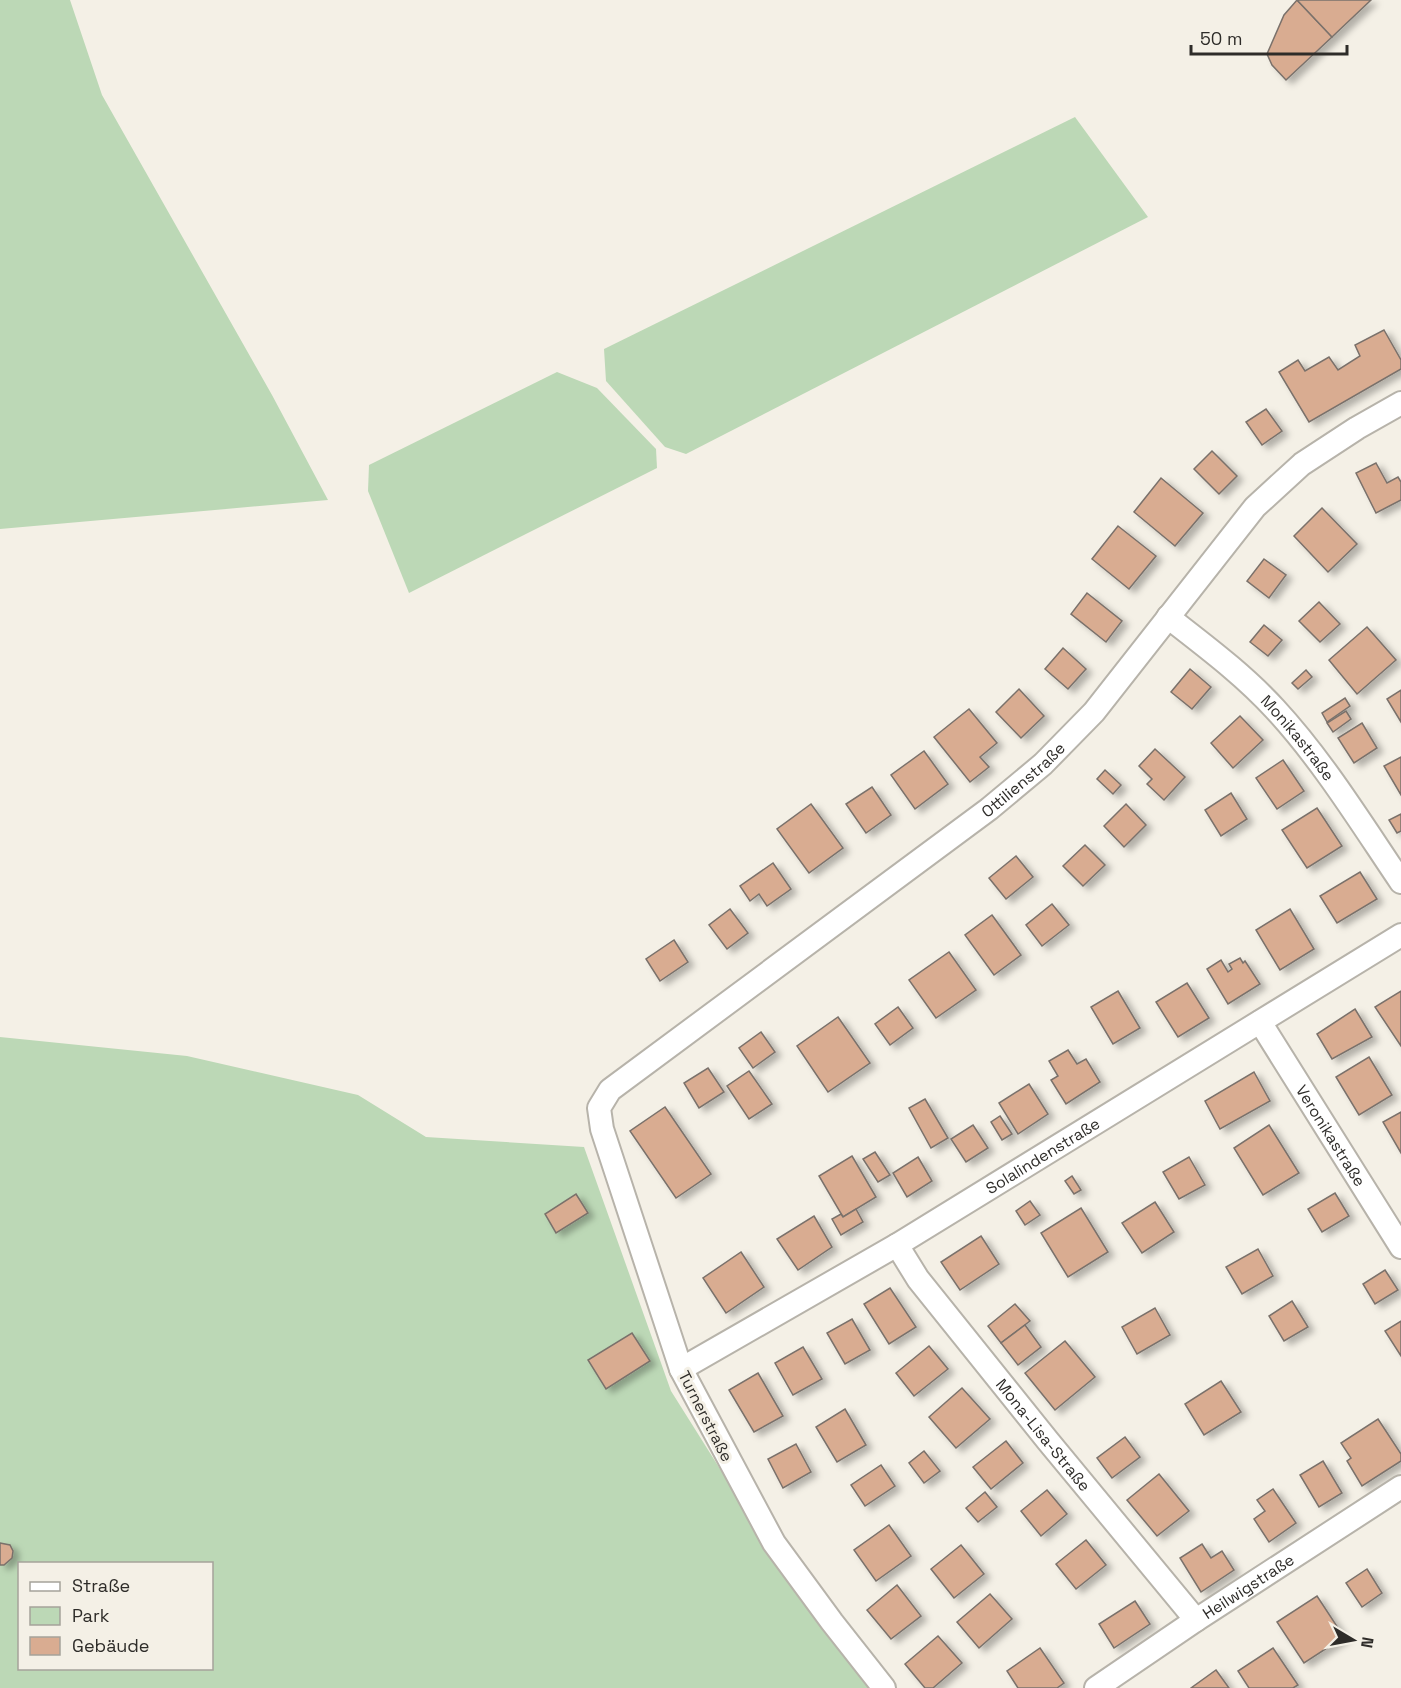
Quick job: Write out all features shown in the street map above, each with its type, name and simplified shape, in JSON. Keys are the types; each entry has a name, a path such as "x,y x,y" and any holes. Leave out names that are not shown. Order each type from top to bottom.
{"street":[{"name":"Ottilienstraße","path":"599,1108 610,1090 989,809 1043,764 1094,712 1255,507 1302,465 1357,428 1401,403"},
{"name":"Monikastraße","path":"1167,618 1230,666 1275,709 1322,766 1401,882"},
{"name":"Solalindenstraße","path":"681,1369 897,1245 1401,934"},
{"name":"Veronikastraße","path":"1260,1022 1401,1247"},
{"name":"Turnerstraße","path":"599,1108 602,1129 681,1369 774,1543 884,1688"},
{"name":"Mona-Lisa-Straße","path":"897,1245 918,1280 1196,1620"},
{"name":"Heilwigstraße","path":"1096,1688 1401,1487"}],"green space":[{"path":"0,0 70,0 102,95 272,395 328,500 0,529"},
{"path":"1075,117 1148,217 686,454 665,447 606,381 604,349"},
{"path":"557,372 597,388 656,449 657,468 409,593 368,491 369,465"},
{"path":"0,1037 187,1056 358,1095 426,1137 584,1147 671,1391 805,1604 871,1688 0,1688"}],"building":[{"path":"1297,0 1332,37 1286,80 1272,65 1267,54 1284,15"},
{"path":"1297,0 1371,0 1332,37"},
{"path":"1384,330 1401,360 1401,369 1309,422 1279,372 1298,360 1305,371 1329,357 1338,370 1360,356 1355,345"},
{"path":"1266,409 1282,431 1262,445 1246,422"},
{"path":"1212,451 1237,476 1219,494 1194,469"},
{"path":"1376,463 1387,483 1398,477 1401,482 1401,500 1376,513 1356,473"},
{"path":"1161,478 1203,513 1175,546 1134,512"},
{"path":"1322,508 1357,544 1328,572 1294,536"},
{"path":"1118,526 1156,556 1129,589 1092,559"},
{"path":"1264,559 1286,575 1269,598 1247,581"},
{"path":"1087,593 1122,621 1106,642 1071,614"},
{"path":"1319,602 1340,624 1320,642 1299,621"},
{"path":"1264,625 1282,640 1268,656 1250,642"},
{"path":"1367,627 1396,660 1357,694 1329,660"},
{"path":"1063,648 1086,669 1068,689 1045,669"},
{"path":"1190,669 1211,687 1192,709 1171,692"},
{"path":"1306,670 1312,677 1298,689 1292,683"},
{"path":"1019,689 1044,716 1021,738 996,712"},
{"path":"1401,690 1401,722 1387,699"},
{"path":"1345,698 1350,706 1327,722 1322,713"},
{"path":"969,709 997,743 980,757 989,767 970,782 934,737"},
{"path":"1346,711 1351,719 1333,732 1327,723"},
{"path":"1240,716 1263,740 1233,768 1211,743"},
{"path":"1362,723 1377,748 1354,763 1338,738"},
{"path":"1155,749 1185,777 1164,800 1147,784 1152,779 1139,766"},
{"path":"924,751 948,784 915,809 891,775"},
{"path":"1401,757 1401,795 1384,766"},
{"path":"1283,760 1304,791 1277,809 1256,778"},
{"path":"1105,770 1121,785 1113,794 1097,779"},
{"path":"872,787 891,815 866,833 846,804"},
{"path":"1231,793 1247,819 1221,836 1205,810"},
{"path":"811,804 843,848 809,873 777,829"},
{"path":"1126,804 1146,825 1124,847 1104,826"},
{"path":"1317,808 1342,846 1307,868 1282,830"},
{"path":"1401,814 1401,831 1397,833 1389,820"},
{"path":"1085,845 1105,865 1083,886 1063,866"},
{"path":"1016,856 1033,877 1006,899 989,878"},
{"path":"773,863 791,889 767,906 759,894 750,901 740,886"},
{"path":"1360,872 1377,899 1337,923 1320,896"},
{"path":"1052,904 1069,925 1042,946 1026,925"},
{"path":"730,909 748,933 727,949 709,925"},
{"path":"1290,909 1314,949 1280,970 1256,930"},
{"path":"992,915 1021,955 994,975 965,935"},
{"path":"674,940 688,962 660,981 646,959"},
{"path":"949,952 976,990 936,1018 909,980"},
{"path":"1240,958 1243,963 1245,961 1260,984 1228,1004 1207,969 1221,960 1228,972 1232,969 1229,964"},
{"path":"1187,983 1209,1018 1178,1037 1156,1002"},
{"path":"1118,991 1140,1028 1113,1044 1091,1007"},
{"path":"1401,991 1401,1046 1375,1007"},
{"path":"898,1007 913,1028 890,1045 875,1024"},
{"path":"1355,1009 1372,1037 1332,1059 1317,1034"},
{"path":"838,1017 870,1063 828,1092 797,1046"},
{"path":"761,1032 775,1052 753,1068 739,1048"},
{"path":"1068,1050 1077,1064 1086,1059 1100,1082 1066,1104 1051,1080 1058,1076 1049,1061"},
{"path":"1369,1057 1392,1095 1359,1115 1336,1077"},
{"path":"708,1068 724,1092 699,1108 684,1083"},
{"path":"749,1071 772,1104 749,1119 727,1086"},
{"path":"1254,1072 1270,1101 1220,1129 1205,1101"},
{"path":"1029,1084 1048,1114 1018,1134 999,1103"},
{"path":"925,1099 948,1138 931,1148 909,1108"},
{"path":"665,1107 711,1174 676,1198 630,1131"},
{"path":"1401,1112 1401,1153 1383,1122"},
{"path":"1000,1116 1012,1134 1002,1140 991,1122"},
{"path":"973,1125 988,1148 966,1162 951,1139"},
{"path":"1269,1125 1299,1173 1263,1195 1234,1148"},
{"path":"875,1152 890,1175 878,1182 863,1159"},
{"path":"852,1156 876,1197 843,1217 819,1176"},
{"path":"918,1157 932,1181 907,1197 893,1173"},
{"path":"1189,1157 1205,1185 1179,1199 1163,1172"},
{"path":"1072,1176 1081,1190 1074,1194 1065,1181"},
{"path":"1335,1193 1349,1216 1322,1232 1308,1209"},
{"path":"576,1194 588,1213 556,1233 545,1214"},
{"path":"1030,1201 1040,1215 1025,1225 1016,1211"},
{"path":"1155,1202 1174,1232 1142,1253 1122,1223"},
{"path":"1081,1208 1108,1252 1068,1277 1041,1233"},
{"path":"856,1209 863,1222 841,1235 832,1219 841,1214 843,1217"},
{"path":"814,1216 832,1247 798,1270 777,1239"},
{"path":"981,1236 999,1264 960,1290 941,1262"},
{"path":"1258,1249 1273,1276 1242,1294 1226,1267"},
{"path":"741,1252 764,1287 726,1313 703,1278"},
{"path":"1385,1270 1398,1290 1375,1304 1363,1284"},
{"path":"890,1288 916,1327 889,1344 864,1304"},
{"path":"1292,1301 1308,1327 1284,1341 1269,1316"},
{"path":"1015,1304 1030,1321 1001,1343 988,1326"},
{"path":"1155,1308 1170,1335 1137,1354 1122,1327"},
{"path":"852,1319 870,1350 845,1364 827,1333"},
{"path":"1401,1321 1401,1356 1385,1331"},
{"path":"1025,1325 1041,1347 1018,1365 1001,1343"},
{"path":"632,1333 650,1361 606,1389 588,1360"},
{"path":"1065,1341 1095,1377 1055,1410 1025,1373"},
{"path":"929,1346 948,1369 914,1396 896,1373"},
{"path":"803,1347 822,1379 793,1395 775,1363"},
{"path":"758,1373 783,1416 754,1432 729,1390"},
{"path":"1221,1381 1241,1412 1204,1435 1185,1404"},
{"path":"962,1388 990,1419 956,1448 929,1417"},
{"path":"845,1409 866,1445 837,1462 816,1427"},
{"path":"1378,1419 1401,1454 1401,1461 1362,1486 1347,1461 1351,1458 1341,1443"},
{"path":"1125,1437 1140,1457 1112,1478 1097,1458"},
{"path":"1006,1441 1023,1463 991,1489 973,1467"},
{"path":"796,1444 811,1472 783,1488 768,1459"},
{"path":"924,1451 940,1471 924,1483 909,1463"},
{"path":"1323,1461 1342,1493 1319,1507 1300,1475"},
{"path":"881,1465 895,1486 865,1506 851,1485"},
{"path":"1159,1474 1189,1511 1157,1536 1127,1500"},
{"path":"1273,1489 1296,1523 1269,1542 1254,1519 1265,1511 1257,1500"},
{"path":"1047,1490 1067,1514 1041,1536 1021,1511"},
{"path":"985,1492 997,1507 978,1522 966,1508"},
{"path":"889,1525 911,1556 876,1581 854,1550"},
{"path":"1086,1540 1106,1565 1076,1589 1056,1564"},
{"path":"0,1543 10,1545 13,1551 12,1558 4,1565 0,1565"},
{"path":"1202,1544 1211,1558 1222,1551 1234,1570 1201,1592 1180,1558"},
{"path":"961,1545 984,1574 954,1598 931,1569"},
{"path":"1367,1569 1382,1593 1362,1607 1346,1583"},
{"path":"897,1585 921,1616 891,1639 867,1610"},
{"path":"990,1594 1012,1619 979,1648 957,1622"},
{"path":"1317,1596 1344,1637 1304,1663 1277,1622"},
{"path":"1135,1601 1150,1624 1114,1648 1099,1624"},
{"path":"938,1636 962,1663 933,1688 925,1688 905,1664"},
{"path":"1040,1648 1064,1683 1057,1688 1018,1688 1007,1671"},
{"path":"1273,1648 1298,1685 1293,1688 1249,1688 1238,1671"},
{"path":"1216,1670 1229,1688 1191,1688"}]}
